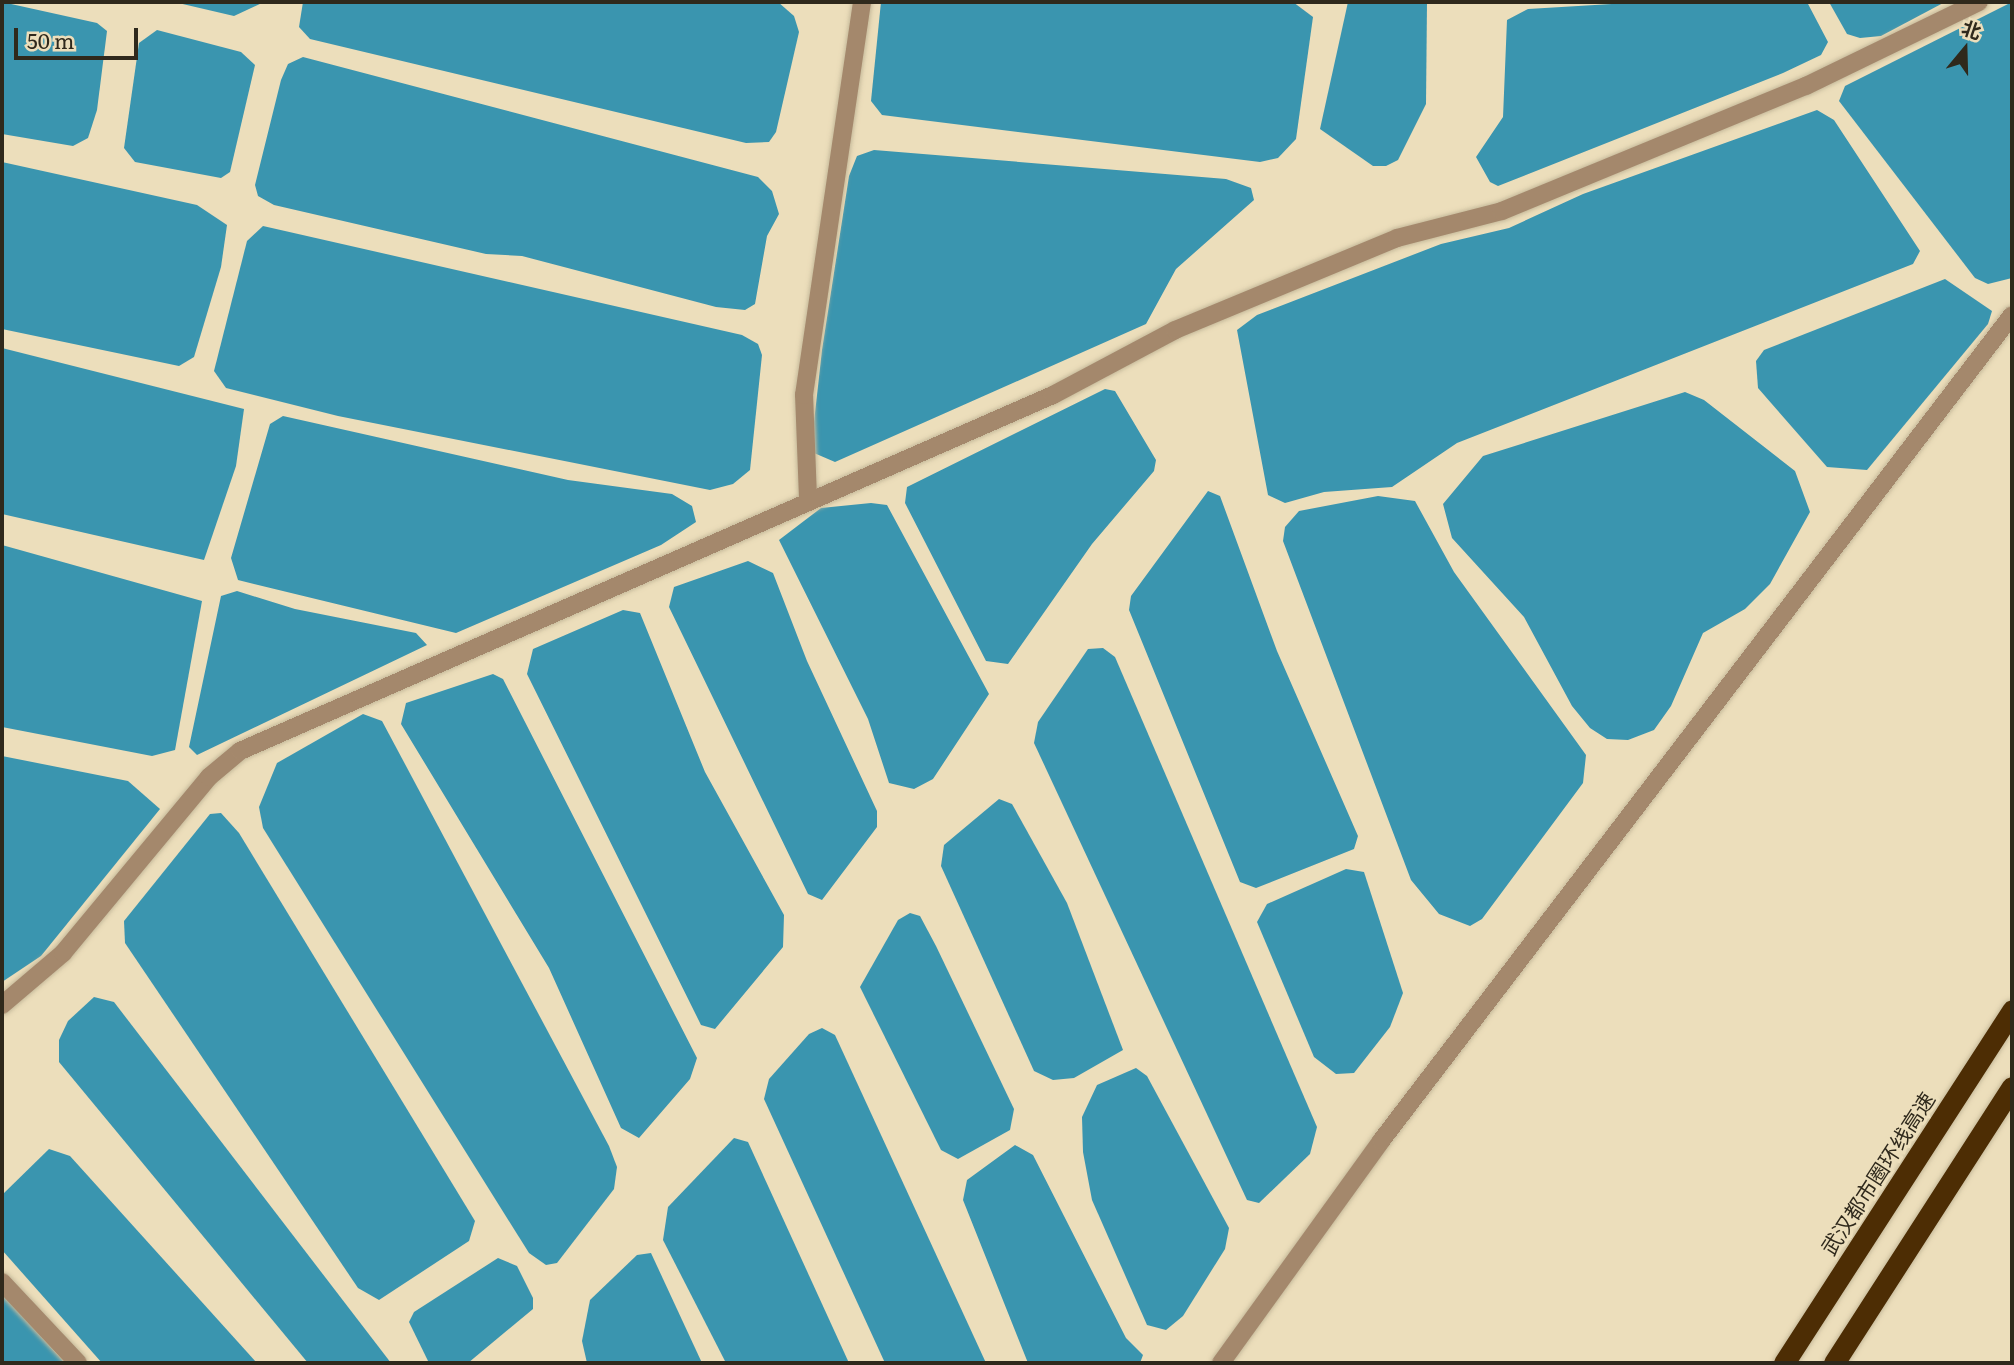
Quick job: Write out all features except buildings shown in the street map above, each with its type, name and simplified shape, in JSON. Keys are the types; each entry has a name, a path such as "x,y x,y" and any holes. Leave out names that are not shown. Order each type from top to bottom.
{"highway":[{"name":"武汉都市圈环线高速","path":"1784,1363 2012,1010"},
{"path":"1834,1363 2012,1087"}],"street":[{"path":"808,498 804,395 862,2"},
{"path":"2,1005 64,953 231,757 706,549 808,498 1053,395 1175,330 1397,238 1502,211 1806,86 1979,2"},
{"path":"1221,1363 1381,1141 2012,316"},
{"path":"2,1282 78,1363"}],"water":[{"path":"2,2 97,23 107,31 97,110 88,138 73,146 2,134"},
{"path":"174,2 264,2 234,16"},
{"path":"303,2 778,2 794,16 799,32 776,132 769,142 746,143 310,39 299,27"},
{"path":"881,2 1293,2 1313,17 1296,139 1278,158 1260,162 882,115 871,101"},
{"path":"1348,2 1427,2 1426,104 1398,160 1386,166 1373,166 1320,129"},
{"path":"1645,2 1807,2 1828,42 1821,55 1783,73 1498,186 1490,182 1476,157 1503,117 1507,20 1528,9"},
{"path":"1829,2 1945,2 1881,36 1860,38 1847,34"},
{"path":"2012,2 2012,278 1988,284 1975,278 1839,101 1845,86"},
{"path":"157,30 241,52 255,65 230,172 221,178 135,162 124,148 139,43"},
{"path":"303,57 758,177 772,191 779,214 767,236 755,304 745,310 716,307 522,256 486,254 274,205 258,196 255,185 281,80 288,64"},
{"path":"1817,110 1834,120 1920,251 1913,264 1457,443 1392,487 1324,492 1285,503 1268,495 1237,330 1257,315 1441,244 1509,228 1583,194"},
{"path":"874,150 1226,179 1251,188 1254,200 1176,269 1146,324 835,462 814,453 812,440 822,350 849,176 857,156"},
{"path":"2,162 197,205 227,225 221,267 194,357 179,366 2,329"},
{"path":"263,226 742,335 758,344 762,355 750,470 733,484 710,490 338,416 226,388 214,371 247,241"},
{"path":"1945,279 1992,311 1988,324 1867,470 1827,467 1758,388 1756,361 1764,350"},
{"path":"2,348 244,409 236,466 204,560 2,514"},
{"path":"1105,389 1115,391 1156,460 1154,471 1092,544 1008,664 986,661 905,503 907,487"},
{"path":"1685,392 1704,400 1795,471 1810,512 1770,584 1745,609 1703,633 1671,706 1654,730 1628,740 1607,739 1590,728 1572,706 1524,617 1452,538 1443,504 1483,456"},
{"path":"283,416 568,480 672,494 692,506 696,522 661,545 456,633 238,580 231,558 270,424"},
{"path":"1208,491 1220,496 1277,651 1358,836 1354,849 1256,888 1240,882 1129,610 1131,596"},
{"path":"1378,496 1415,501 1454,572 1586,755 1583,783 1482,919 1470,926 1439,914 1411,880 1283,541 1285,527 1299,511"},
{"path":"871,503 887,505 989,694 933,779 914,789 889,783 868,719 779,540 821,508"},
{"path":"2,545 202,601 175,750 152,756 2,727"},
{"path":"748,561 773,573 807,661 877,811 877,827 822,900 808,894 669,607 674,587"},
{"path":"237,591 295,609 416,633 427,645 197,755 189,747 221,596"},
{"path":"623,610 640,613 705,772 784,915 783,947 715,1029 701,1025 527,674 533,649"},
{"path":"1103,648 1115,657 1317,1127 1310,1154 1259,1203 1247,1200 1034,743 1038,722 1088,649"},
{"path":"493,674 503,679 697,1058 690,1079 639,1138 621,1128 549,968 401,724 406,703"},
{"path":"363,714 382,721 609,1146 617,1167 614,1189 557,1263 546,1265 529,1253 263,828 259,807 277,763"},
{"path":"2,756 128,781 160,809 41,956 2,982"},
{"path":"999,799 1012,804 1067,903 1123,1050 1074,1078 1053,1080 1034,1071 941,866 944,845"},
{"path":"221,813 239,833 475,1221 469,1241 379,1300 358,1288 125,943 124,921 210,814"},
{"path":"1346,869 1364,872 1403,993 1390,1027 1354,1073 1336,1074 1314,1057 1257,922 1267,904"},
{"path":"910,913 920,916 936,946 1014,1109 1010,1130 958,1159 941,1150 860,987 898,920"},
{"path":"94,997 114,1002 391,1363 308,1363 59,1062 59,1040 68,1021"},
{"path":"822,1028 835,1035 986,1363 885,1363 764,1099 769,1079 809,1034"},
{"path":"1136,1068 1147,1076 1229,1228 1225,1249 1183,1316 1166,1330 1147,1325 1092,1200 1083,1152 1082,1117 1097,1085"},
{"path":"734,1138 748,1142 849,1363 726,1363 663,1240 668,1207"},
{"path":"1015,1145 1033,1155 1126,1338 1143,1355 1140,1363 1028,1363 963,1200 967,1180"},
{"path":"49,1149 70,1156 257,1363 102,1363 2,1250 2,1195"},
{"path":"651,1253 702,1363 587,1363 582,1341 590,1300 637,1255"},
{"path":"498,1258 517,1266 533,1298 533,1309 468,1363 429,1363 409,1322 414,1312"},
{"path":"2,1294 65,1363 2,1363"}]}
